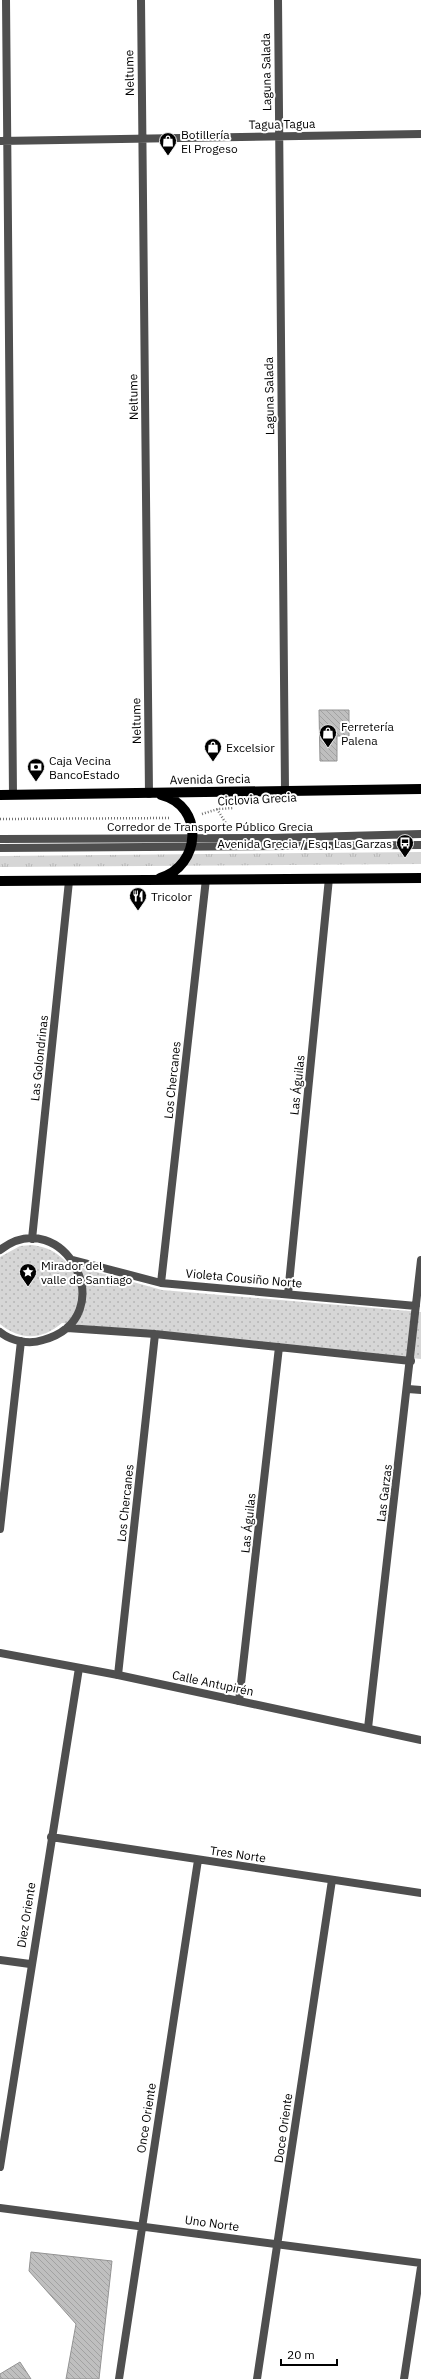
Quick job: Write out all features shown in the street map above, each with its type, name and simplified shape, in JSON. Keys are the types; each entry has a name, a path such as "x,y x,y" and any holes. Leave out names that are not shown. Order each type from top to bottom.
{"main road":[{"name":"Avenida Grecia","path":"0,795 421,789"},
{"path":"142,880 156,879 175,871 184,864 193,842 189,818 185,810 172,799 148,794"},
{"path":"0,881 421,878"}],"street":[{"path":"6,0 3,141 12,795"},
{"name":"Neltume","path":"140,0 148,794"},
{"name":"Laguna Salada","path":"278,0 285,791"},
{"name":"Tagua Tagua","path":"3,141 421,134"},
{"name":"Corredor de Transporte Público Grecia","path":"0,848 421,834"},
{"name":"Corredor de Transporte Público Grecia","path":"0,839 421,845"},
{"name":"Las Águilas","path":"288,1294 329,878"},
{"name":"Los Chercanes","path":"161,1283 206,879"},
{"name":"Las Golondrinas","path":"32,1239 69,880"},
{"path":"0,1250 18,1240 32,1239 48,1242 62,1249 73,1260 80,1273 83,1288 82,1302 76,1316 67,1328 53,1338 37,1342 21,1342 0,1332"},
{"name":"Violeta Cousiño Norte","path":"73,1260 161,1283 416,1306"},
{"name":"Las Garzas","path":"368,1728 408,1388 421,1260"},
{"path":"67,1328 155,1334 411,1361"},
{"name":"Los Chercanes","path":"118,1675 155,1334"},
{"path":"0,1529 21,1342"},
{"name":"Las Águilas","path":"239,1701 279,1347"},
{"path":"408,1388 421,1390"},
{"name":"Calle Antupirén","path":"0,1653 118,1675 421,1740"},
{"name":"Diez Oriente","path":"0,2167 30,1964 79,1668"},
{"name":"Tres Norte","path":"51,1837 421,1893"},
{"name":"Once Oriente","path":"119,2379 198,1860"},
{"name":"Doce Oriente","path":"257,2379 332,1880"},
{"path":"0,1960 30,1964"},
{"name":"Uno Norte","path":"0,2208 421,2263"},
{"path":"404,2379 417,2319 421,2267"}],"path":[{"name":"Ciclovia Grecia","path":"0,819 189,818 218,809 240,807"}],"green space":[{"path":"421,852 421,864 0,867 0,856"},
{"path":"32,1245 43,1247 52,1251 68,1264 162,1290 421,1312 421,1359 62,1323 47,1333 24,1336 8,1330 0,1324 0,1257 20,1246"}],"building":[{"name":"Ferretería Palena","path":"319,710 349,710 349,736 337,736 337,761 320,761"},
{"path":"31,2252 112,2261 99,2379 66,2379 76,2324 29,2271"},
{"path":"20,2362 31,2379 0,2379 0,2374"}],"place":[{"name":"Botillería El Progeso","path":"168,156"},
{"name":"Ferretería Palena","path":"328,748"},
{"name":"Excelsior","path":"213,762"},
{"name":"Caja Vecina BancoEstado","path":"36,782"},
{"name":"Avenida Grecia / Esq. Las Garzas","path":"405,858"},
{"name":"Tricolor","path":"138,911"},
{"name":"Mirador del valle de Santiago","path":"28,1287"}]}
